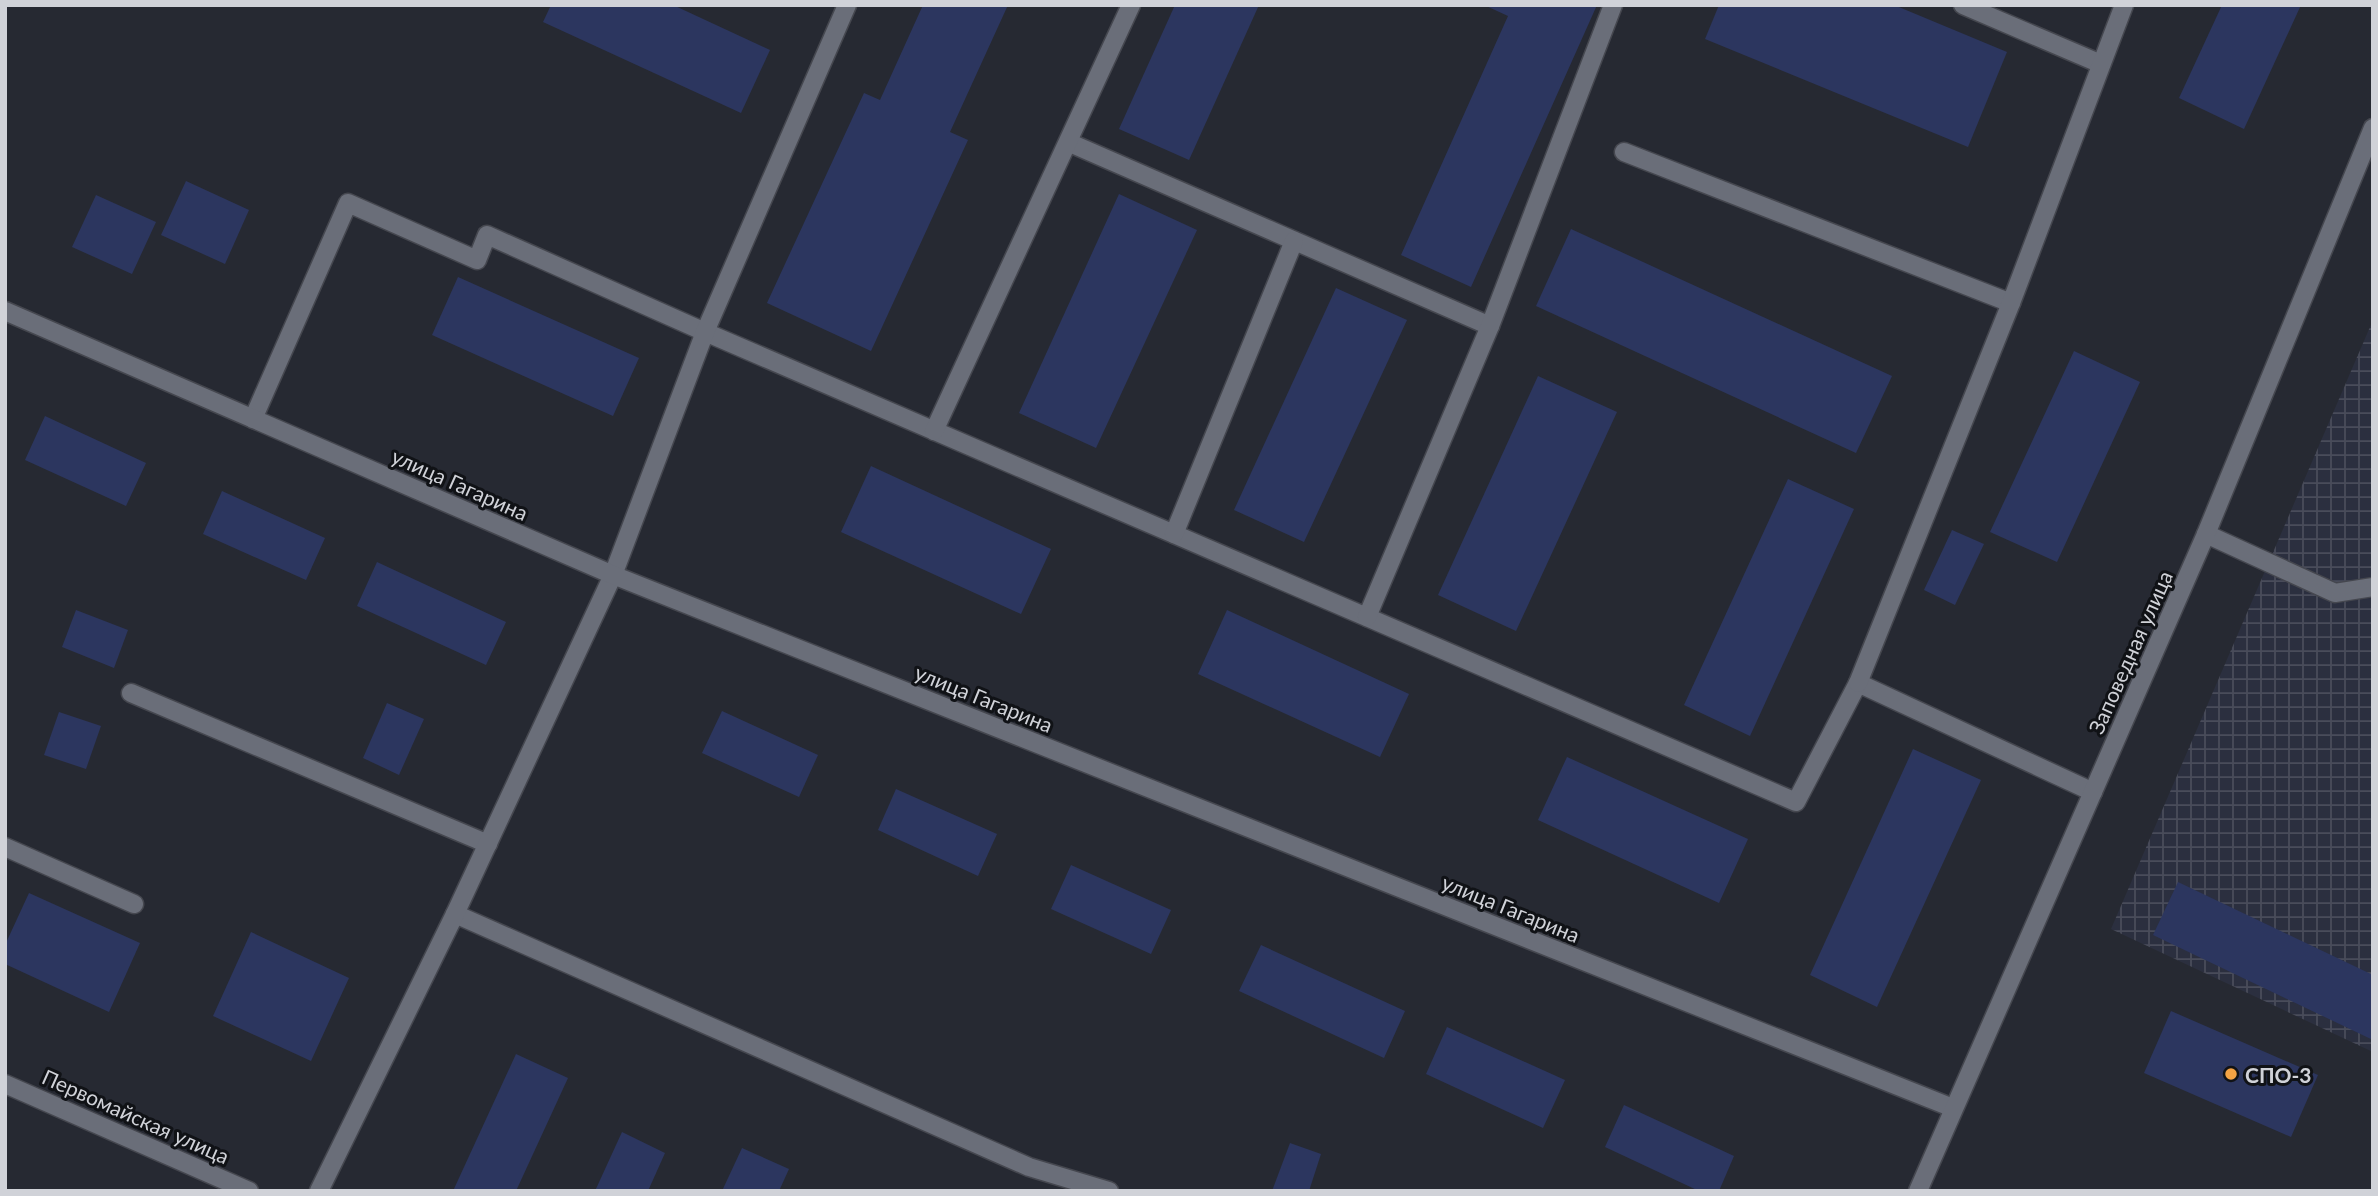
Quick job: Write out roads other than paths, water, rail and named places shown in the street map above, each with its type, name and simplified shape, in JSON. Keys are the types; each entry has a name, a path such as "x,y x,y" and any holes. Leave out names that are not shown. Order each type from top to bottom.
{"street":[{"path":"319,1191 455,914 613,575 705,332 847,5"},
{"path":"934,431 1070,142 1131,5"},
{"path":"1367,617 1490,326 1612,5"},
{"path":"1963,5 2101,64"},
{"path":"253,419 348,203 477,260 487,235 705,332 1796,802 1858,682 2011,303 2124,5"},
{"name":"Заповедная улица","path":"1918,1191 2206,534 2373,128"},
{"path":"1070,142 1490,326"},
{"path":"1624,152 2011,303"},
{"path":"1174,534 1294,241"},
{"name":"улица Гагарина","path":"5,311 613,575 1954,1108"},
{"path":"2206,534 2335,593 2373,587"},
{"path":"1858,682 2093,792"},
{"path":"131,693 488,844"},
{"path":"5,847 134,904"},
{"path":"455,914 1028,1167 1109,1191"},
{"name":"Первомайская улица","path":"5,1084 249,1191"}],"place":[{"name":"СПО-3","path":"2231,1074"}]}
